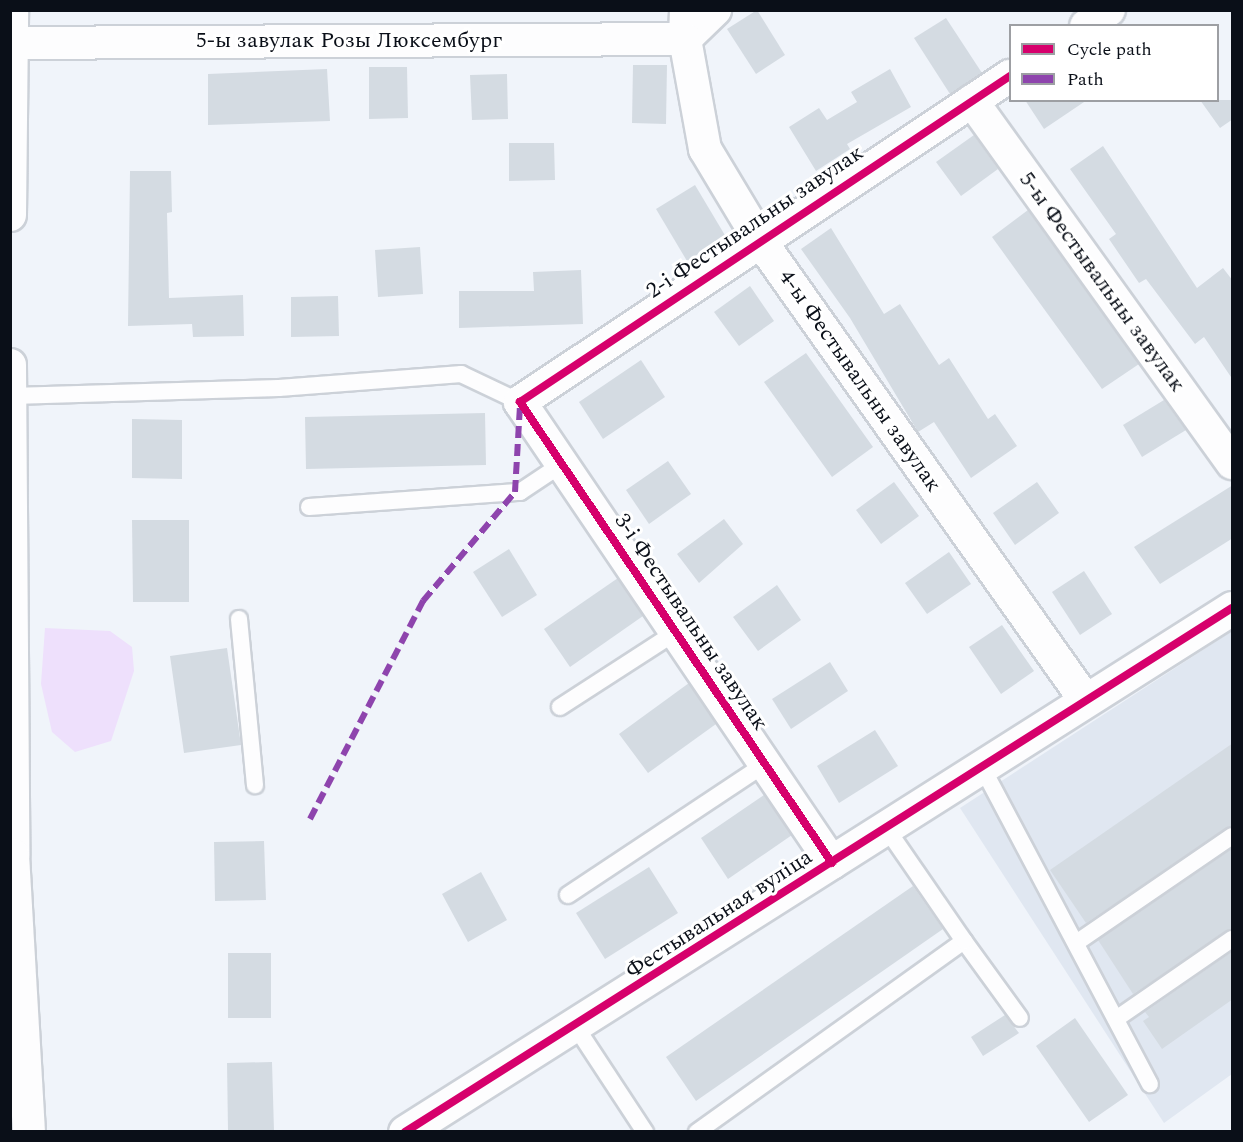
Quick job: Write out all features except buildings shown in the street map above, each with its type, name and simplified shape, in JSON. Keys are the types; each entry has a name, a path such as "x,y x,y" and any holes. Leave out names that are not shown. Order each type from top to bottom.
{"street":[{"path":"10,215 12,10"},
{"path":"686,25 715,10"},
{"path":"1089,24 1108,10"},
{"name":"5-ы завулак Розы Люксембург","path":"13,43 686,25"},
{"name":"4-ы Фестывальны завулак","path":"686,25 705,149 759,239 1086,701"},
{"name":"2-і Фестывальны завулак","path":"520,402 759,239 1009,76"},
{"name":"5-ы Фестывальны завулак","path":"972,101 1233,463"},
{"path":"11,380 12,855 29,1131"},
{"name":"3-і Фестывальны завулак","path":"520,402 832,863"},
{"name":"Фестывальная вуліца","path":"405,1131 576,1027 1233,608"}],"lane":[{"path":"11,380 279,388 461,374 520,402"},
{"path":"309,507 520,492 562,464"},
{"path":"239,619 255,785"},
{"path":"560,707 676,632"},
{"path":"568,895 765,764"},
{"path":"982,767 1150,1084"},
{"path":"886,828 1020,1018"},
{"path":"1076,943 1233,836"},
{"path":"1116,1019 1233,939"},
{"path":"697,1131 964,941"},
{"path":"576,1027 645,1131"}],"shaded area":[{"path":"45,628 110,631 132,647 134,671 111,741 75,752 52,732 41,684"},
{"path":"1232,631 1232,1074 1164,1123 960,808"}],"marked path":[{"path":"310,819 423,601 515,492 520,404"}],"cycle path":[{"path":"832,863 520,402 1009,77"},
{"path":"405,1132 1232,608"}]}
